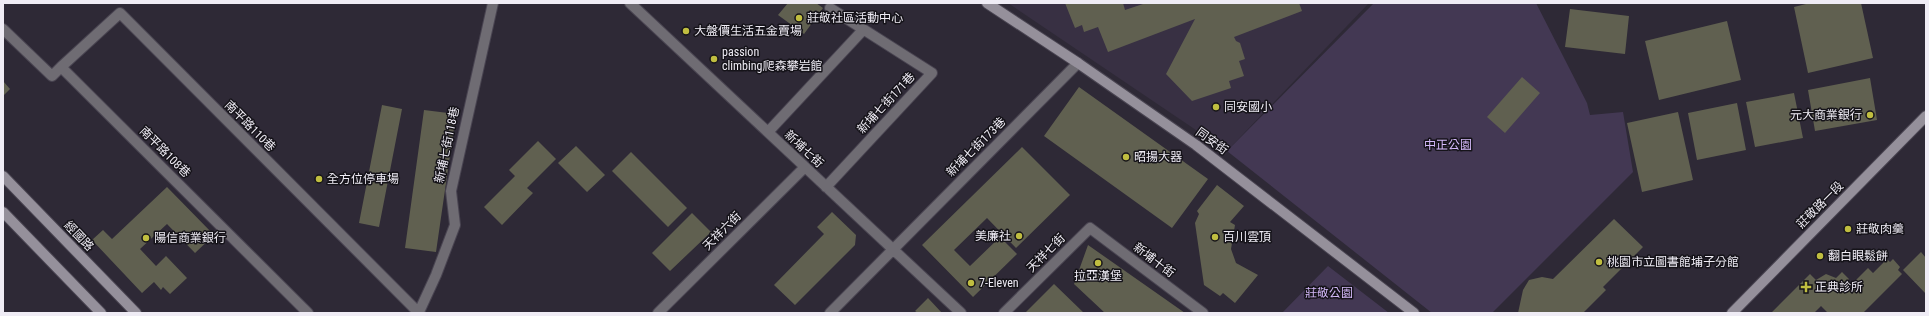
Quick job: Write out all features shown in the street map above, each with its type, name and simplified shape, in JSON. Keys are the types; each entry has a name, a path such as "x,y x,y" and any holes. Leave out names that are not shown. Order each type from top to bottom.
{"street":[{"name":"新埔七街118巷","path":"419,313 436,275 455,225 451,191 493,3"},
{"name":"新埔七街","path":"630,3 961,313"},
{"name":"同安街","path":"987,3 1078,63 1232,172 1414,313"},
{"name":"新埔七街171巷","path":"826,187 932,73 830,8"},
{"name":"南平路110巷","path":"61,67 120,13 419,313"},
{"path":"3,29 52,76 61,67"},
{"path":"768,132 863,30"},
{"name":"新埔七街173巷","path":"830,313 1078,63"},
{"name":"南平路108巷","path":"61,67 308,313"},
{"name":"莊敬路一段","path":"1732,313 1926,116"},
{"name":"天祥六街","path":"658,313 805,167"},
{"name":"經國路","path":"3,176 136,313"},
{"path":"3,212 101,313"},
{"name":"天祥七街","path":"1004,313 1090,228"},
{"name":"新埔十街","path":"1090,228 1203,313"}],"shaded area":[{"name":"同安國小","path":"1008,3 1369,3 1227,151"}],"green space":[{"name":"中正公園","path":"1374,3 1536,3 1587,103 1590,115 1623,112 1633,172 1492,313 1432,313 1227,151"},
{"name":"莊敬公園","path":"1328,266 1389,313 1282,313"}],"building":[{"name":"莊敬社區活動中心","path":"788,3 816,3 823,8 804,34 778,15"},
{"path":"1065,3 1123,3 1125,10 1146,3 1299,3 1302,11 1234,37 1236,41 1240,43 1245,59 1239,61 1244,76 1229,81 1231,88 1192,101 1166,74 1195,19 1108,52 1098,27 1084,32 1082,25 1075,28"},
{"path":"1810,3 1861,3 1873,58 1808,73 1794,7"},
{"path":"1570,9 1629,16 1625,54 1565,47"},
{"path":"1727,21 1741,80 1659,100 1645,41"},
{"path":"1522,77 1540,93 1505,133 1487,117"},
{"path":"1870,78 1877,120 1815,131 1808,90"},
{"path":"3,81 10,89 3,96"},
{"name":"昭揚大器","path":"1079,87 1208,179 1172,228 1044,136"},
{"path":"1794,93 1803,138 1755,147 1746,102"},
{"path":"1737,103 1746,150 1697,160 1688,113"},
{"path":"382,105 402,109 379,227 359,223"},
{"path":"424,110 456,114 436,252 405,248"},
{"path":"1678,112 1693,180 1642,192 1627,123"},
{"path":"538,141 556,159 527,188 533,193 502,225 484,207 515,176 509,170"},
{"path":"576,146 605,175 587,192 558,163"},
{"path":"1022,147 1070,195 1016,248 987,218 954,250 970,266 1000,237 1017,254 973,297 922,245"},
{"path":"631,152 687,208 668,227 612,171"},
{"name":"百川雲頂","path":"1217,185 1244,206 1230,222 1235,225 1231,249 1236,263 1258,275 1235,303 1223,293 1220,296 1204,285 1195,223 1199,214 1197,211"},
{"path":"167,187 214,235 195,253 167,224 140,249 156,266 166,256 187,278 170,294 163,287 161,290 154,282 142,293 92,240 103,230 112,239"},
{"path":"832,212 856,235 855,245 795,305 774,285 824,234 817,227"},
{"path":"692,213 711,232 670,271 652,253"},
{"name":"桃園市立圖書館埔子分館","path":"1614,219 1643,247 1603,287 1606,290 1583,313 1518,313 1523,290 1529,280 1542,277 1553,279"},
{"path":"1088,245 1185,313 1105,313 1074,284"},
{"path":"1921,252 1926,258 1926,294 1903,270"},
{"path":"1887,259 1890,262 1893,259 1900,267 1898,270 1902,274 1863,313 1828,313 1821,306 1814,313 1771,313 1810,274 1816,280 1826,274 1836,278 1842,272 1849,279 1847,281 1851,285 1868,268 1873,273"},
{"path":"1054,284 1084,313 1025,313"},
{"path":"928,298 942,313 918,313 915,311"}],"place":[{"name":"莊敬社區活動中心","path":"799,18"},
{"name":"大盤價生活五金賣場","path":"686,31"},
{"name":"passion climbing爬森攀岩館","path":"714,59"},
{"name":"同安國小","path":"1216,107"},
{"name":"元大商業銀行","path":"1870,115"},
{"name":"昭揚大器","path":"1126,157"},
{"name":"全方位停車場","path":"319,179"},
{"name":"莊敬肉羹","path":"1848,229"},
{"name":"美廉社","path":"1019,236"},
{"name":"百川雲頂","path":"1215,237"},
{"name":"陽信商業銀行","path":"146,238"},
{"name":"翻白眼鬆餅","path":"1820,256"},
{"name":"桃園市立圖書館埔子分館","path":"1599,262"},
{"name":"拉亞漢堡","path":"1098,263"},
{"name":"7-Eleven","path":"971,283"},
{"name":"正典診所","path":"1806,287"}]}
